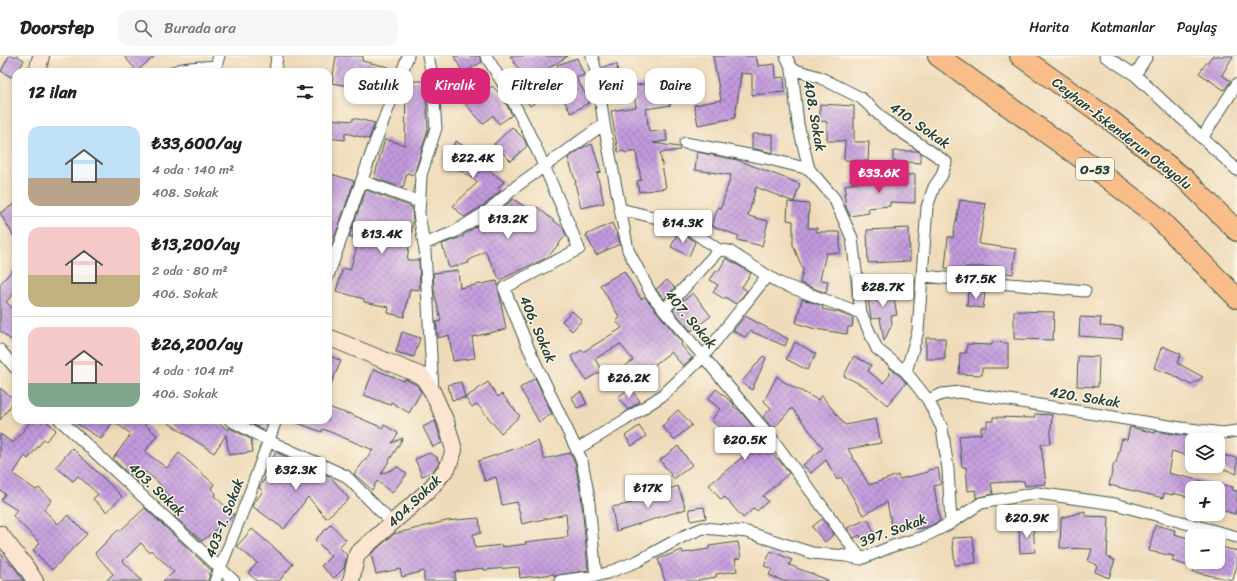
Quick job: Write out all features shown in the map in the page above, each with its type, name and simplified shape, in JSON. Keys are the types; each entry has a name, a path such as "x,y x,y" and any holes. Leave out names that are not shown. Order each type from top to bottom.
{"highway":[{"name":"O-53","path":"938,56 1081,158 1154,214 1237,298"},
{"name":"Ceyhan-İskenderun Otoyolu","path":"1020,56 1109,119 1185,179 1237,231"}],"street":[{"path":"38,68 41,56"},
{"path":"189,68 216,66 219,56"},
{"path":"276,68 277,56"},
{"path":"332,263 408,56"},
{"path":"428,56 432,74 436,128 421,176 419,214 424,244 433,393"},
{"name":"406. Sokak","path":"486,56 503,83 545,166 579,249 504,288 528,347 582,461 588,493 596,576"},
{"name":"407. Sokak","path":"592,56 598,75 604,124 628,250 651,294 773,440 861,559"},
{"name":"408. Sokak","path":"786,56 792,69 798,124 809,169 834,198 852,238 861,313 877,349 906,372 928,400 942,428 948,469 951,523"},
{"path":"1105,56 1135,75 1237,170"},
{"path":"1135,75 1147,56"},
{"name":"410. Sokak","path":"792,69 818,77 860,98 887,122 946,162 942,175 934,187 927,207 918,331 906,372"},
{"path":"1202,138 1237,84"},
{"path":"424,244 454,232 488,211 518,185 604,124"},
{"path":"685,143 765,158 809,169"},
{"path":"362,181 420,202"},
{"path":"620,210 682,224 719,250 729,251 778,283 861,313"},
{"path":"664,310 719,250"},
{"path":"577,449 663,395 703,357 767,276"},
{"path":"923,276 1086,291"},
{"name":"404.Sokak","path":"332,339 422,376 433,393 446,422 454,450 448,466 429,490 357,554 351,581"},
{"path":"0,350 12,364"},
{"name":"420. Sokak","path":"928,400 942,394 960,392 1181,428 1223,433 1237,431"},
{"name":"403. Sokak","path":"64,424 234,581"},
{"path":"237,424 269,441 346,476 392,522"},
{"name":"403-1. Sokak","path":"215,581 248,498 275,424"},
{"name":"397. Sokak","path":"560,581 596,576 638,561 684,536 703,528 747,532 812,553 861,559 893,546 923,537 951,523 981,503 1037,493 1115,504 1237,537"},
{"path":"0,534 26,567 34,581"}],"building":[{"path":"9,56 17,56 24,60 20,68 12,68 12,77 1,71"},
{"path":"124,56 155,56 141,68 134,68"},
{"path":"336,56 363,56 362,61 389,67 344,68 344,85 332,83"},
{"path":"454,56 479,56 482,62 472,68 460,68"},
{"path":"510,56 568,56 549,68 518,68"},
{"path":"713,56 756,56 758,66 775,64 776,78 784,77 785,92 752,95 752,74 741,73 735,118 698,125 694,105 721,100"},
{"path":"1212,56 1233,56 1222,75 1231,81 1224,90 1199,73"},
{"path":"577,58 584,75 577,78 577,68 558,68 557,65"},
{"path":"617,64 617,68 603,68"},
{"path":"577,80 585,93 585,104 587,104 571,113 566,104 577,104"},
{"path":"413,81 421,81 421,104 426,104 428,129 414,175 407,173 403,188 374,178 385,139 405,145 406,104 413,104"},
{"path":"645,83 645,104 671,104 646,109 649,132 666,130 667,141 653,143 679,147 680,150 660,153 666,188 639,192 637,181 641,180 636,151 625,153 624,151 618,152 611,111 636,107 637,85"},
{"path":"492,86 498,92 498,104 506,104 512,115 499,124 493,115 483,124 466,104 490,104 490,88"},
{"path":"820,104 854,106 854,142 869,142 868,161 844,160 845,141 827,141 827,122 820,121"},
{"path":"353,118 375,123 369,139 345,133 345,140 332,138 332,119 353,121"},
{"path":"512,127 524,139 527,146 511,161 494,144"},
{"path":"752,134 773,134 773,153 752,148"},
{"path":"456,141 478,156 475,159 504,182 498,188 501,190 484,205 464,217 453,206 478,182 457,168 456,170 442,160"},
{"path":"592,144 601,172 597,173 604,203 581,208 576,183 568,158 584,147"},
{"path":"893,151 917,151 921,153 921,163 893,161"},
{"path":"697,152 738,160 800,184 794,202 756,187 748,216 768,221 762,246 737,240 739,236 712,226 718,207 721,208 731,175 695,170"},
{"path":"332,174 354,181 332,245"},
{"path":"915,174 915,203 890,202 890,206 868,208 869,213 850,216 846,207 844,193 846,193 845,185 867,181 867,183 893,180 893,178"},
{"path":"366,190 412,207 413,220 407,260 419,260 420,290 410,289 404,317 388,313 389,307 364,302 364,299 336,291 343,268 350,270 359,240 349,236"},
{"path":"513,199 533,212 537,207 563,228 566,235 548,257 500,280 485,251 468,261 469,263 449,268 442,244 464,236 463,235 492,216"},
{"path":"960,200 986,204 979,244 1016,249 1013,274 994,271 995,267 966,267 966,271 945,268 948,237 953,237"},
{"path":"788,202 809,204 808,228 817,228 817,232 840,232 840,253 826,253 820,280 828,281 826,293 800,283 803,270 793,245 793,221 787,220"},
{"path":"12,206 12,233 0,213"},
{"path":"612,223 620,244 596,255 586,235"},
{"path":"909,228 910,261 868,263 867,230"},
{"path":"679,230 695,242 689,256 671,247"},
{"path":"726,258 751,273 742,287 747,291 736,304 713,292 718,285 710,280 716,271 718,272"},
{"path":"12,270 12,295 6,302 12,307 12,341 0,331 0,284"},
{"path":"458,270 460,288 497,281 506,329 472,337 475,358 453,361 449,335 438,338 436,322 441,321 434,290 433,273"},
{"path":"624,271 641,299 645,297 680,340 681,345 692,358 683,366 671,352 655,364 656,366 630,387 618,372 633,360 620,344 595,359 602,371 586,380 571,356 582,350 583,352 622,328 616,321 620,318 600,285"},
{"path":"667,280 675,288 664,299 656,289"},
{"path":"892,288 897,315 891,316 892,324 884,341 880,318 871,319 867,293"},
{"path":"968,292 985,293 983,308 967,306"},
{"path":"693,293 711,316 691,331 673,310 684,299"},
{"path":"802,299 823,306 822,309 837,312 853,318 852,327 848,327 847,334 815,329 796,323"},
{"path":"572,311 582,320 572,331 562,321"},
{"path":"1014,311 1054,312 1053,340 1014,339"},
{"path":"745,316 788,339 785,346 750,331 745,337 733,331"},
{"path":"1080,317 1101,318 1100,326 1123,327 1122,339 1079,336"},
{"path":"402,332 420,338 414,357 396,352"},
{"path":"926,338 945,338 945,359 926,359"},
{"path":"795,342 816,354 807,370 786,359"},
{"path":"992,342 1008,343 1008,368 982,368 982,375 959,374 960,353 966,353 967,344 992,345"},
{"path":"1162,346 1181,354 1177,363 1203,377 1191,385 1173,375 1154,368"},
{"path":"763,356 766,358 752,390 742,382"},
{"path":"854,356 871,365 868,371 883,383 890,375 889,367 906,383 887,405 866,387 844,376"},
{"path":"1078,356 1099,357 1098,387 1077,386"},
{"path":"332,357 341,361 332,382"},
{"path":"374,369 404,381 405,379 417,385 421,392 409,413 391,402 390,405 364,395"},
{"path":"777,376 784,382 818,400 821,395 845,425 876,419 881,443 848,449 869,485 898,475 899,479 938,468 941,484 934,486 940,521 928,527 916,529 914,523 892,527 887,502 863,515 841,477 837,480 826,460 811,473 803,465 823,448 792,408 773,429 763,417 771,408 764,401"},
{"path":"535,378 552,414 539,422 520,388"},
{"path":"461,382 465,398 452,400 448,385"},
{"path":"488,382 498,397 502,394 520,416 501,433 477,404 472,407 465,398"},
{"path":"0,388 12,398 12,404 0,420"},
{"path":"630,388 640,401 628,410 618,397"},
{"path":"716,389 734,404 733,406 740,411 763,439 762,441 789,473 763,496 768,501 757,511 754,508 743,518 725,497 721,500 709,485 746,454 735,441 711,420 720,409 708,399"},
{"path":"581,392 587,404 577,408 572,397"},
{"path":"332,408 348,413 383,428 384,425 398,433 392,443 403,438 381,474 398,467 407,474 392,493 377,481 372,490 354,474 373,450 323,429 322,432 300,424 332,424"},
{"path":"678,410 692,425 674,440 662,426"},
{"path":"1035,414 1052,415 1050,444 1041,444 1046,484 1025,486 1024,481 991,483 993,494 976,498 975,490 968,491 966,467 962,467 959,436 981,434 981,427 987,427 987,421 993,421 993,417 1034,418"},
{"path":"435,421 442,443 433,447 423,427"},
{"path":"29,424 49,424 56,430 46,441 44,439 28,459 25,456 13,474 36,490 39,488 52,500 44,510 58,524 68,515 87,534 52,570 33,550 40,543 13,516 17,510 1,500 5,494 0,490 0,434 13,443"},
{"path":"77,424 111,424 101,439"},
{"path":"117,424 145,424 157,435 145,452 167,468 179,453 214,484 211,489 216,493 214,496 234,514 224,526 223,524 202,541 174,516 180,511 158,482 146,472 137,482 113,459 131,434"},
{"path":"170,424 220,424 228,430 229,428 251,439 253,452 229,455 226,435 214,453"},
{"path":"252,424 265,424 263,430"},
{"path":"639,426 646,436 632,446 625,436"},
{"path":"1130,427 1155,433 1156,431 1185,436 1185,455 1172,451 1168,473 1202,481 1185,481 1185,496 1173,493 1173,495 1164,493 1163,498 1109,485 1122,439 1127,440"},
{"path":"538,441 544,459 570,453 575,463 581,494 588,570 556,576 554,576 554,574 520,578 519,567 484,570 484,568 455,572 455,581 424,581 424,571 402,577 400,569 376,574 371,554 394,534 446,521 479,518 481,533 473,534 475,548 502,545 502,547 526,544 525,542 568,537 566,514 522,524 517,502 502,505 496,477 485,481 478,461"},
{"path":"678,446 692,465 674,479 660,460"},
{"path":"72,448 122,496 107,512 93,499 98,494 78,476 73,481 56,467"},
{"path":"276,452 323,475 330,476 349,499 326,518 308,497 284,529 252,506 263,491 259,488 268,474 265,473"},
{"path":"430,453 437,457 439,463 432,472 422,476 415,459"},
{"path":"1225,456 1237,458 1237,474 1225,469"},
{"path":"1225,485 1233,487 1232,490 1237,491 1237,507 1235,514 1225,511"},
{"path":"678,486 686,509 616,531 612,507 628,504"},
{"path":"704,507 706,518 691,521 689,509"},
{"path":"145,508 212,571 208,574 210,575 208,581 163,581 174,572 151,550 149,552 141,543 123,561 142,581 106,581 113,574 95,553 118,530 121,530"},
{"path":"1085,511 1085,516 1109,517 1107,557 1115,560 1109,578 1095,572 1097,565 1088,561 1092,549 1060,548 1061,518"},
{"path":"822,519 834,534 825,542 812,527"},
{"path":"868,519 876,538 864,544 860,535 854,538 847,528"},
{"path":"331,524 346,540 339,547 347,555 344,568 334,578 321,566 331,556 315,540"},
{"path":"1033,524 1035,552 1020,553 1019,525"},
{"path":"1155,525 1175,530 1174,534 1185,537 1185,565 1172,561 1174,556 1149,551"},
{"path":"252,529 293,564 279,581 257,581 248,573 257,563 237,546"},
{"path":"973,537 976,563 955,565 952,538"},
{"path":"738,542 741,558 735,559 737,571 716,574 716,577 698,580 699,581 665,581 658,559 682,550 683,553 709,549 709,546"},
{"path":"1225,548 1237,551 1237,565 1233,580 1193,572 1194,569 1225,569"},
{"path":"771,551 792,560 789,565 828,581 783,581 769,575 772,569 764,566"},
{"path":"0,553 15,568 24,581 4,581 0,577"}]}
